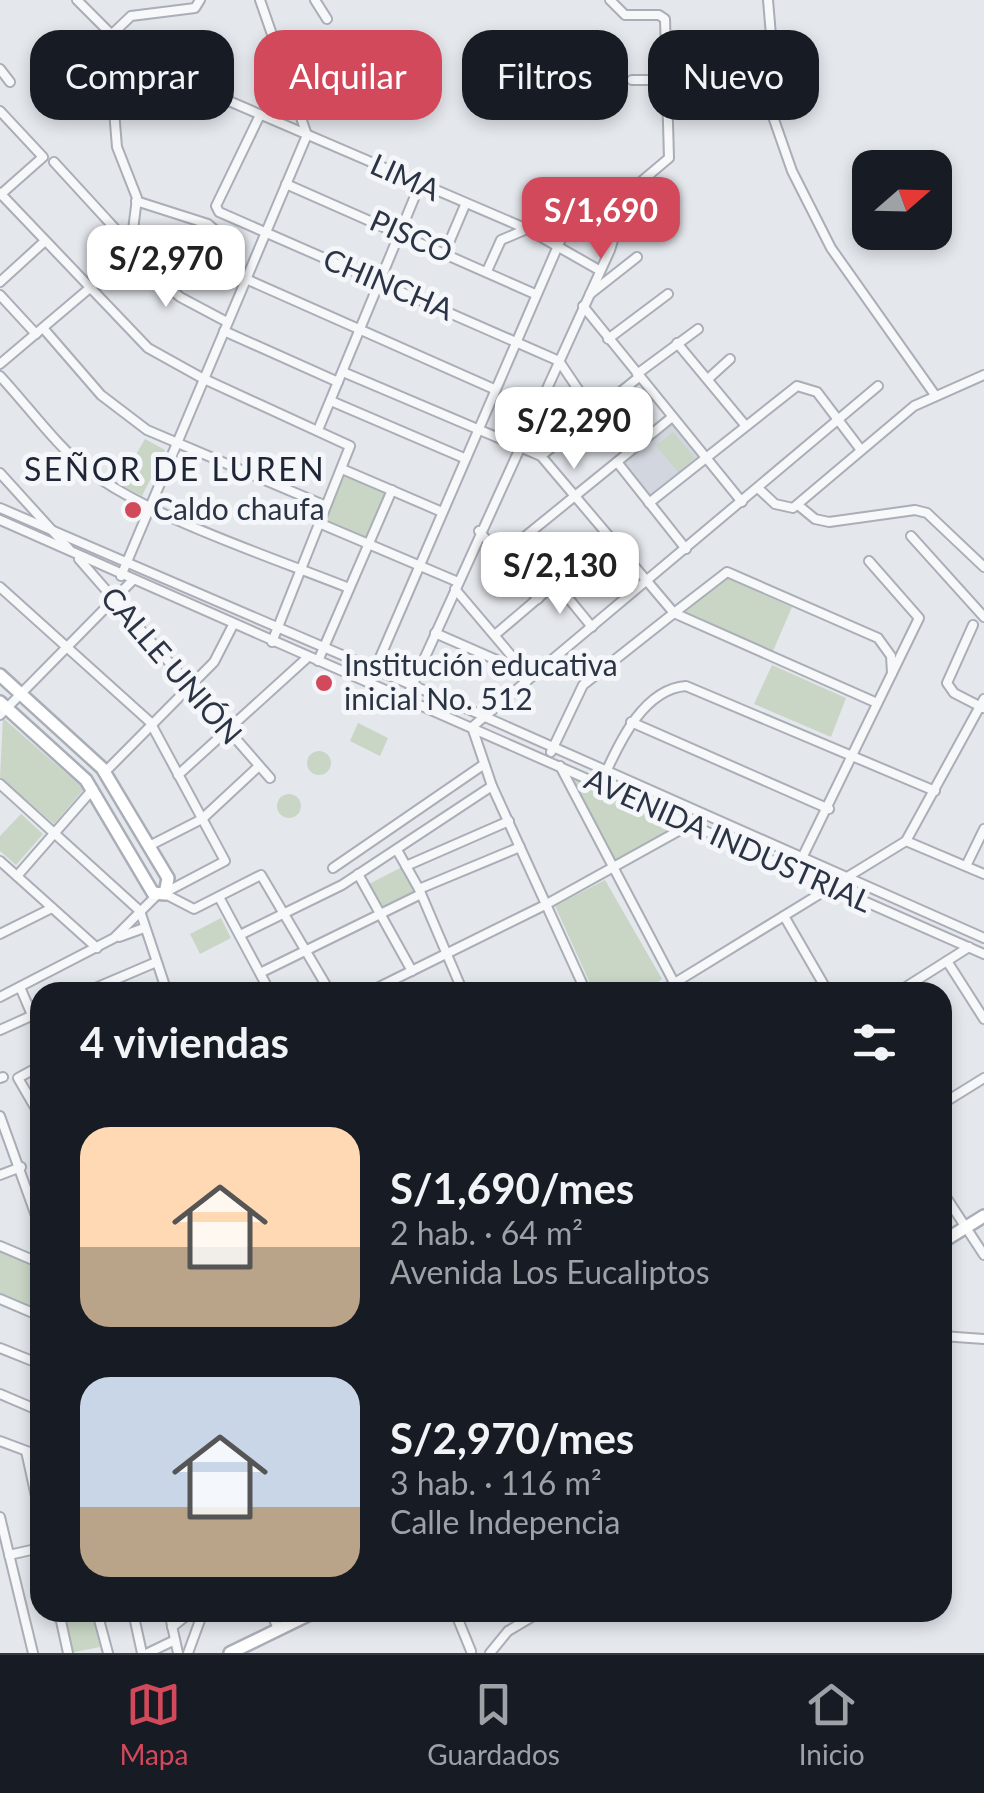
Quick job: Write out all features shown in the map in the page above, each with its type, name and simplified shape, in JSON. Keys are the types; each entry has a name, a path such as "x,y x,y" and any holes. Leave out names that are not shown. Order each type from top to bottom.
{"street":[{"path":"77,0 107,30"},
{"path":"114,30 131,16 195,8 200,0"},
{"path":"121,576 174,442 307,135 260,0"},
{"path":"315,0 327,19"},
{"path":"610,0 625,15 659,15 665,19 665,30"},
{"path":"768,0 775,84 770,108 788,162 830,248 934,394"},
{"path":"0,69 10,82"},
{"path":"632,80 648,80"},
{"path":"0,110 43,158 0,194 88,290 148,348 202,378 350,446 272,642"},
{"path":"0,364 131,250 136,201 118,146 116,120"},
{"name":"CHINCHA","path":"257,120 216,210 559,362"},
{"name":"LIMA","path":"273,120 527,230 599,270"},
{"path":"406,699 637,185 669,158 667,120"},
{"path":"54,162 131,250 180,297 225,326 338,382"},
{"name":"PISCO","path":"286,184 535,294"},
{"path":"318,430 420,184"},
{"path":"369,683 583,188"},
{"path":"136,201 208,224 222,236 219,258"},
{"path":"445,252 465,205"},
{"path":"488,270 501,240 527,230"},
{"path":"0,282 45,242"},
{"path":"157,256 219,258 246,279 494,389"},
{"path":"588,296 637,257"},
{"path":"608,339 668,294"},
{"path":"0,295 112,405 147,430 326,506"},
{"path":"583,306 742,502"},
{"path":"541,456 698,329"},
{"path":"676,343 746,426"},
{"path":"708,379 730,359"},
{"path":"559,362 594,413"},
{"path":"342,372 541,456 674,613 877,702"},
{"path":"758,488 781,507 798,505 934,394 984,375"},
{"path":"0,376 76,460 149,506 349,588"},
{"path":"649,503 797,386 817,392 861,450"},
{"path":"581,982 492,786 472,728 530,674 592,628 878,386"},
{"path":"331,400 464,458"},
{"path":"501,556 671,418"},
{"path":"616,462 686,549"},
{"path":"342,469 442,512"},
{"name":"CALLE UNIÓN","path":"0,473 270,778"},
{"path":"318,661 392,490"},
{"path":"798,505 815,520 829,522 903,511 927,513 984,566"},
{"path":"0,508 984,938"},
{"name":"AVENIDA INDUSTRIAL","path":"0,520 132,582 984,954"},
{"path":"319,523 420,564 457,586 530,674"},
{"path":"480,531 538,599"},
{"path":"911,536 984,617"},
{"path":"496,634 609,538"},
{"path":"869,562 928,629"},
{"path":"546,760 583,684 727,572 878,638 891,656 892,673"},
{"path":"132,582 2,708 93,789 163,894 194,909 258,874 266,880 324,982"},
{"path":"556,583 592,628"},
{"path":"0,586 150,722 225,861 163,894 114,938"},
{"path":"802,858 920,618"},
{"path":"105,772 150,722 214,662 233,625"},
{"path":"560,766 672,981 835,888 906,842 983,705 948,689 947,683 974,625"},
{"path":"435,633 530,674"},
{"path":"178,775 308,657"},
{"path":"0,675 105,772 168,878 163,894"},
{"path":"606,772 631,722 673,689 686,686 936,791"},
{"path":"631,722 829,809"},
{"path":"333,868 484,765"},
{"path":"149,846 202,820 260,766"},
{"path":"0,784 140,911 154,964 163,982"},
{"path":"240,936 358,874 492,786"},
{"path":"17,876 93,789"},
{"path":"406,866 508,822"},
{"path":"389,982 546,905 691,824"},
{"path":"966,866 984,829"},
{"path":"906,842 984,874"},
{"path":"260,973 420,891 520,848"},
{"path":"397,850 420,891 459,982"},
{"path":"0,861 97,948"},
{"path":"358,874 412,970"},
{"path":"219,897 265,982"},
{"path":"0,934 52,908"},
{"path":"784,916 822,982"},
{"path":"32,982 114,938 144,928"},
{"path":"914,982 969,947"},
{"path":"948,961 984,1020"},
{"path":"110,982 154,964"},
{"path":"0,997 30,983"},
{"path":"20,988 30,1004"},
{"path":"0,1030 30,1017"},
{"path":"30,1071 18,1078 30,1099"},
{"path":"952,1098 984,1078"},
{"path":"0,1116 4,1136 30,1197"},
{"path":"0,1175 20,1167"},
{"path":"952,1207 984,1255"},
{"path":"952,1236 984,1216"},
{"path":"0,1246 30,1258"},
{"path":"0,1299 30,1312"},
{"path":"952,1336 984,1338"},
{"path":"0,1348 30,1360"},
{"path":"0,1394 30,1407"},
{"path":"0,1441 30,1452"},
{"path":"26,1451 30,1470"},
{"path":"0,1517 33,1653"},
{"path":"9,1555 30,1550"},
{"path":"61,1622 68,1653"},
{"path":"99,1622 108,1653"},
{"path":"136,1622 145,1653 175,1640"},
{"path":"171,1622 178,1653"},
{"path":"172,1626 177,1622"},
{"path":"188,1653 200,1622"},
{"path":"275,1622 278,1629"},
{"path":"230,1653 293,1622"},
{"path":"459,1622 471,1651"},
{"path":"490,1653 508,1631 523,1622"}],"shaded area":[{"path":"671,422 702,458 650,499 623,464"}],"green space":[{"path":"673,432 695,458 678,472 656,446"},
{"path":"145,439 165,450 142,496 119,484"},
{"path":"346,473 386,492 365,540 325,522"},
{"path":"726,578 792,607 773,651 683,613"},
{"path":"772,665 846,698 831,737 754,704"},
{"path":"3,718 84,789 54,824 0,777"},
{"path":"358,723 388,738 380,756 350,741"},
{"path":"319,751 331,763 319,775 307,763"},
{"path":"572,778 683,826 614,863"},
{"path":"289,794 298,797 298,815 289,818 280,815 277,806 280,797"},
{"path":"21,814 43,834 16,865 0,851 0,836"},
{"path":"402,867 417,893 382,910 369,884"},
{"path":"605,880 662,979 589,982 555,906"},
{"path":"221,918 231,938 200,954 190,934"},
{"path":"0,1250 30,1263 30,1309 0,1296"},
{"path":"63,1622 94,1622 100,1647 70,1653"}],"place":[{"name":"Caldo chaufa","path":"133,510"},
{"name":"Institución educativa inicial No. 512","path":"324,683"}],"district":[{"name":"SEÑOR DE LUREN","path":"175,470"}]}
